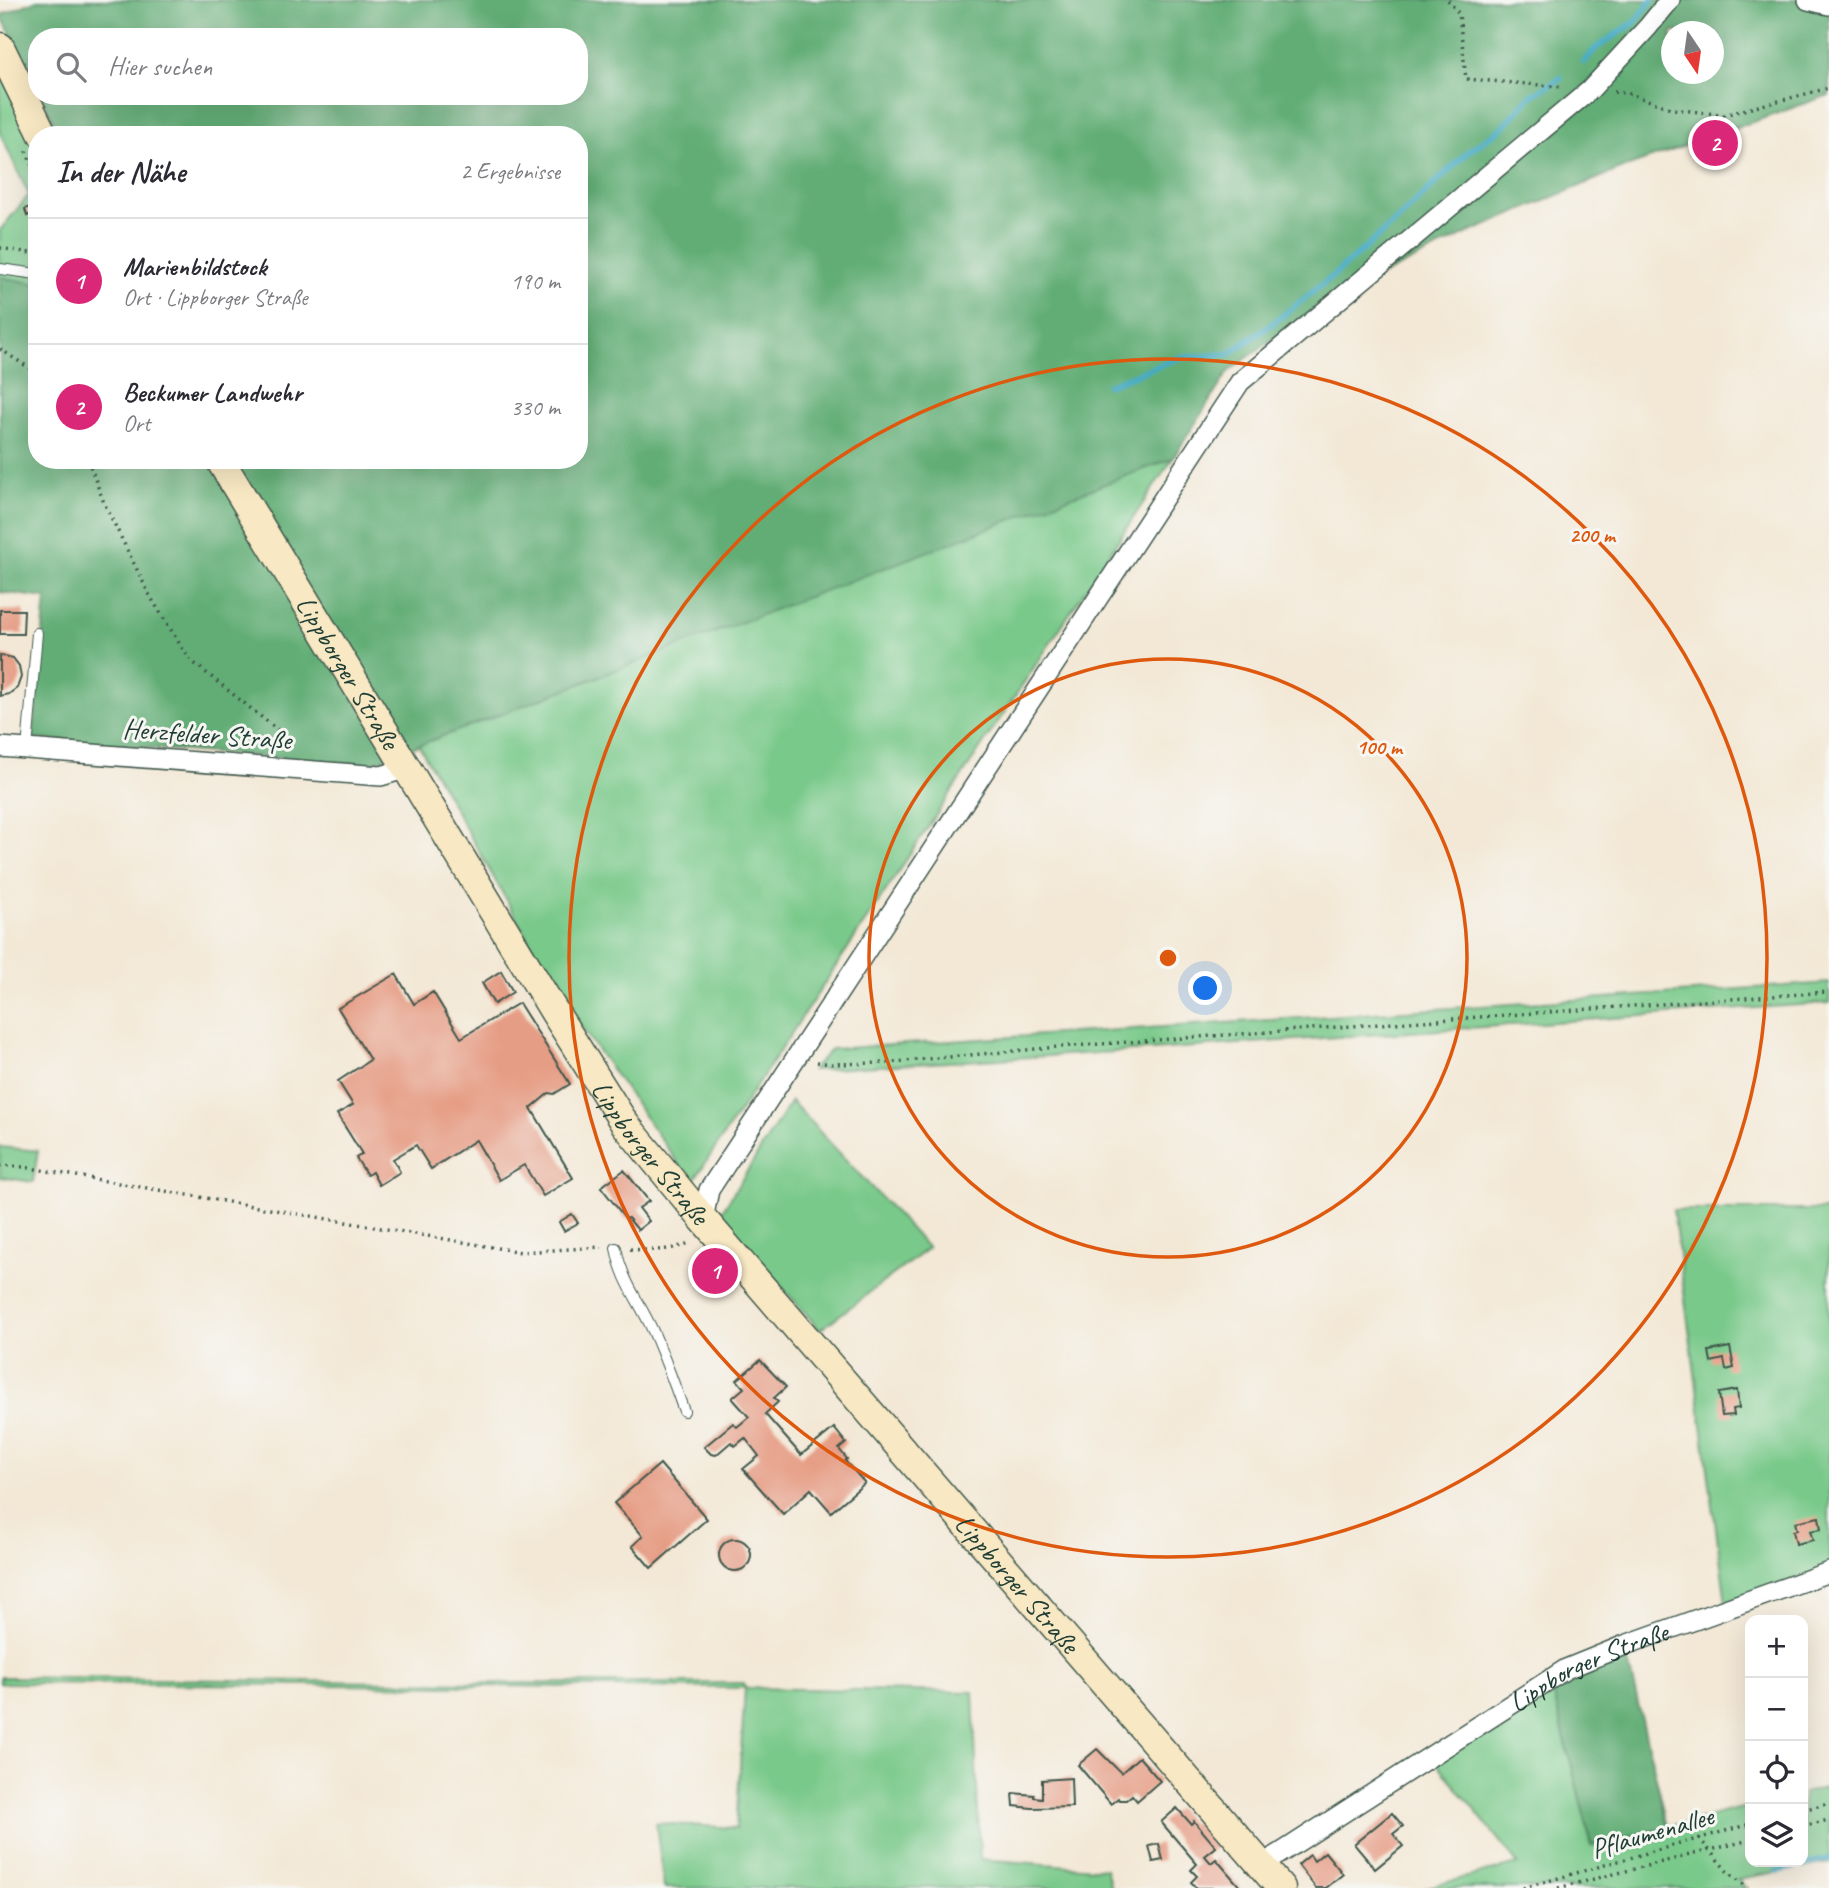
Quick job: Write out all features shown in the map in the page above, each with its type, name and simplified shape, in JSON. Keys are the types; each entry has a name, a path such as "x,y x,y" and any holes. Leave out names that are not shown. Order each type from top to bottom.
{"street":[{"path":"703,1219 709,1190 1240,382 1590,90 1670,0"},
{"path":"1808,0 1829,5"},
{"path":"0,47 28,104"},
{"path":"28,105 39,126"},
{"name":"Lippborger Straße","path":"225,469 625,1124 703,1219 1282,1888"},
{"name":"Herzfelder Straße","path":"0,747 381,776 408,768"},
{"name":"Lippborger Straße","path":"1262,1865 1566,1670 1625,1644 1829,1572"}],"lane":[{"path":"0,270 28,273"},
{"path":"27,749 37,633"},
{"path":"616,1248 627,1285 652,1328 684,1411"}],"path":[{"path":"1448,0 1459,15 1466,79 1627,93 1673,108 1724,115 1829,88"},
{"path":"0,248 28,253"},
{"path":"0,349 28,367"},
{"path":"91,469 104,503 150,596 189,659 279,730 293,769"},
{"path":"799,1054 814,1061 831,1064 883,1063 1085,1045 1829,992"},
{"path":"0,1165 521,1252 600,1247 644,1250 682,1247 692,1242 698,1234 703,1219"},
{"path":"1808,1809 1829,1803"},
{"path":"1808,1825 1829,1820"},
{"name":"Pflaumenallee","path":"1523,1888 1745,1825"},
{"path":"1699,1838 1727,1871 1748,1888"},
{"path":"1558,1888 1745,1841"},
{"path":"1567,1877 1569,1887"}],"green space":[{"path":"37,0 1829,0 1829,95 1623,168 1468,233 1320,306 1229,371 1173,458 367,765 33,739 46,598 0,592 0,277 28,282 28,469 588,469 588,126 56,126 45,105 588,105 588,28 28,28 28,69 1,15"},
{"path":"0,67 29,126 28,193 0,133"},
{"path":"28,196 28,282 0,277 0,230"},
{"path":"1173,458 692,1183 565,1004 416,740"},
{"path":"1829,983 1829,1003 1166,1049 812,1070 831,1049"},
{"path":"791,1101 928,1248 820,1330 719,1216"},
{"path":"0,1147 38,1151 33,1182 0,1177"},
{"path":"1673,1210 1829,1210 1829,1568 1726,1603"},
{"path":"1626,1654 1668,1827 1592,1846 1551,1684"},
{"path":"0,1677 744,1683 746,1688 973,1692 980,1859 1106,1869 1111,1888 664,1888 656,1823 736,1828 745,1688 0,1683"},
{"path":"1551,1684 1592,1846 1745,1807 1745,1867 1806,1867 1738,1879 1746,1888 1424,1888 1518,1864 1433,1758"},
{"path":"1829,1787 1829,1863 1808,1867 1808,1792"}],"building":[{"path":"0,610 24,610 23,634 0,634"},
{"path":"0,655 13,658 19,666 21,677 17,688 0,696"},
{"path":"501,971 513,992 494,1004 482,983"},
{"path":"396,974 414,1004 433,992 461,1038 519,1003 570,1084 554,1094 549,1093 531,1108 573,1178 543,1196 524,1165 499,1180 476,1140 431,1169 416,1145 393,1159 400,1172 379,1185 372,1172 367,1175 356,1158 362,1154 337,1114 353,1105 338,1081 370,1060 338,1008"},
{"path":"624,1170 649,1201 639,1208 649,1221 638,1230 601,1187"},
{"path":"572,1214 578,1223 564,1231 559,1222"},
{"path":"1730,1347 1734,1368 1726,1370 1724,1359 1711,1362 1709,1351"},
{"path":"760,1360 786,1387 774,1398 778,1402 765,1414 801,1455 834,1428 846,1443 839,1449 847,1459 845,1461 865,1483 831,1512 811,1489 783,1514 743,1469 759,1456 745,1438 735,1446 731,1442 716,1455 704,1447 733,1423 737,1427 749,1417 732,1398 744,1388 737,1380"},
{"path":"1737,1390 1739,1408 1733,1409 1734,1415 1722,1416 1719,1393"},
{"path":"660,1464 707,1519 651,1568 632,1546 643,1536 614,1503"},
{"path":"1819,1517 1821,1529 1810,1531 1813,1540 1796,1544 1793,1531 1797,1530 1795,1522"},
{"path":"735,1539 746,1544 751,1555 746,1566 735,1571 724,1566 719,1555 724,1544"},
{"path":"1097,1749 1121,1773 1139,1757 1160,1781 1137,1801 1132,1795 1126,1800 1118,1798 1111,1804 1078,1765"},
{"path":"1071,1778 1072,1807 1014,1806 1013,1793 1042,1798 1042,1780"},
{"path":"1177,1808 1191,1824 1194,1821 1216,1847 1205,1856 1211,1863 1216,1859 1241,1888 1196,1888 1191,1882 1197,1876 1191,1870 1197,1864 1161,1822"},
{"path":"1392,1813 1403,1826 1393,1834 1403,1846 1375,1869 1354,1844"},
{"path":"1159,1844 1163,1860 1153,1862 1149,1846"},
{"path":"1325,1852 1343,1874 1326,1888 1316,1888 1298,1865 1310,1855 1314,1861"}],"waterway":[{"path":"1584,62 1596,48 1635,22 1652,0"},
{"path":"1108,385 1178,358 1229,354 1333,276 1469,151 1503,127 1531,96 1561,78"},
{"path":"1777,1871 1829,1859"}],"place":[{"name":"Beckumer Landwehr","path":"1715,143"},
{"name":"Marienbildstock","path":"715,1271"}]}
